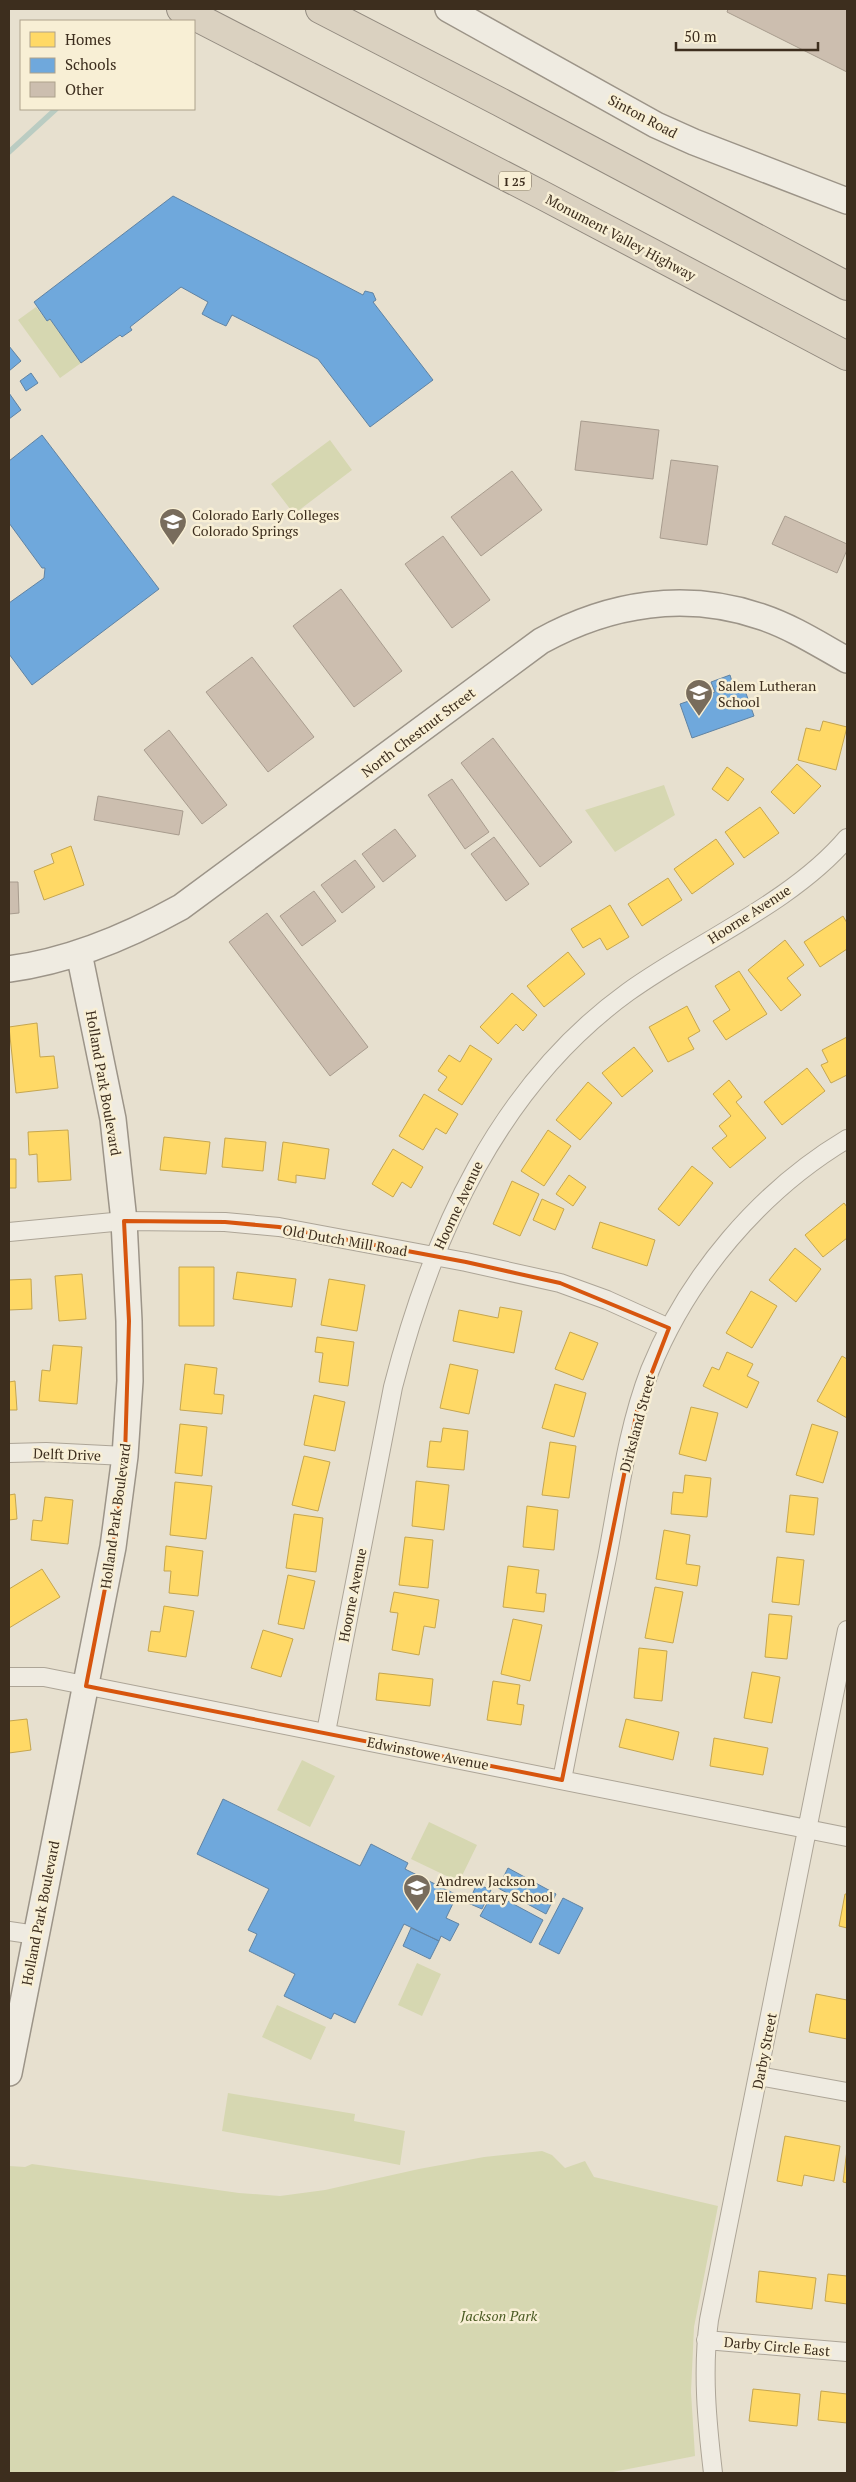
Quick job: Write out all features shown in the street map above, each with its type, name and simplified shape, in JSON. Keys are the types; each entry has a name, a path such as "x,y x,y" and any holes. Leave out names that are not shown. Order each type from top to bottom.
{"highway":[{"name":"Monument Valley Highway","path":"181,9 542,194 847,356"},
{"path":"320,9 847,286"}],"street":[{"name":"Sinton Road","path":"448,9 656,125 694,142 847,201"},
{"name":"North Chestnut Street","path":"9,969 32,966 78,953 140,930 181,907 541,640 572,624 602,614 640,605 666,603 722,607 762,617 796,632 847,660"},
{"name":"Hoorne Avenue","path":"326,1732 393,1386 415,1308 434,1256 459,1199 483,1152 514,1106 549,1064 593,1020 628,992 783,893 837,850 847,838"},
{"name":"Holland Park Boulevard","path":"9,2073 113,1547 126,1456 129,1338 124,1222 113,1119 78,953"},
{"name":"Dirksland Street","path":"562,1780 637,1411 650,1371 669,1328 701,1276 762,1205 800,1172 847,1138"},
{"name":"Old Dutch Mill Road","path":"9,1232 124,1222 225,1222 279,1227 434,1256 560,1283 607,1300 669,1328"},
{"name":"Delft Drive","path":"9,1453 46,1452 126,1456"},
{"name":"Darby Street","path":"713,2473 706,2389 706,2340 760,2076 847,1630"},
{"name":"Edwinstowe Avenue","path":"9,1677 44,1678 86,1686 326,1732 847,1837"},
{"path":"9,1931 36,1935"},
{"path":"760,2076 847,2092"},
{"name":"Darby Circle East","path":"706,2340 847,2352"}],"highlighted area":[{"path":"124,1221 225,1222 279,1227 466,1262 560,1283 669,1328 637,1411 562,1780 86,1686 113,1547 125,1456 129,1321"}],"green space":[{"path":"36,307 47,321 50,319 81,363 60,378 18,320"},
{"path":"330,440 352,470 294,514 271,484"},
{"path":"664,785 675,815 615,852 585,810"},
{"path":"302,1760 335,1776 310,1827 277,1810"},
{"path":"429,1822 477,1845 459,1882 411,1859"},
{"path":"417,1963 441,1974 422,2016 398,2005"},
{"path":"277,2005 326,2027 311,2060 262,2037"},
{"path":"228,2093 355,2114 354,2121 405,2131 400,2165 222,2131"},
{"name":"Jackson Park","path":"542,2151 552,2155 565,2168 585,2161 594,2177 718,2206 694,2327 691,2392 695,2456 608,2473 9,2473 9,2166 25,2167 32,2164 239,2193 280,2196 325,2190 484,2157"}],"building: Homes":[{"path":"823,721 847,727 836,770 798,760 806,728 820,731"},
{"path":"797,764 821,786 794,814 771,792"},
{"path":"727,767 744,779 728,801 712,789"},
{"path":"760,807 779,833 744,858 725,832"},
{"path":"716,839 734,864 692,894 674,869"},
{"path":"71,846 84,885 44,900 34,871 54,863 51,854"},
{"path":"668,878 682,900 642,926 628,904"},
{"path":"610,905 629,937 607,950 600,938 583,948 571,929"},
{"path":"843,916 847,923 847,949 820,967 804,942"},
{"path":"785,940 804,965 787,978 801,995 781,1011 748,970"},
{"path":"568,952 585,974 544,1007 527,986"},
{"path":"739,971 767,1014 726,1040 713,1021 730,1010 715,986"},
{"path":"512,993 537,1015 523,1031 516,1024 498,1044 480,1027"},
{"path":"687,1006 700,1031 688,1038 694,1049 668,1062 649,1027"},
{"path":"37,1023 40,1057 54,1056 58,1088 16,1093 9,1027"},
{"path":"847,1037 847,1075 831,1083 821,1065 828,1062 822,1050"},
{"path":"470,1045 492,1059 462,1105 438,1090 447,1077 438,1071 449,1055 460,1062"},
{"path":"634,1047 653,1071 622,1097 602,1073"},
{"path":"807,1068 825,1091 782,1125 764,1102"},
{"path":"729,1080 742,1097 736,1102 766,1138 730,1168 712,1148 727,1136 719,1126 731,1116 713,1094"},
{"path":"588,1082 612,1103 580,1140 556,1120"},
{"path":"424,1094 458,1114 446,1134 436,1128 423,1150 399,1136"},
{"path":"68,1130 71,1180 38,1182 37,1154 29,1155 28,1132"},
{"path":"548,1130 571,1146 544,1186 521,1171"},
{"path":"164,1137 210,1142 206,1174 160,1170"},
{"path":"225,1138 266,1142 263,1171 222,1167"},
{"path":"283,1142 329,1149 325,1179 296,1175 296,1183 278,1180"},
{"path":"393,1149 423,1167 411,1188 402,1182 393,1197 372,1184"},
{"path":"9,1159 16,1159 16,1188 9,1188"},
{"path":"692,1166 713,1183 679,1226 658,1209"},
{"path":"569,1175 586,1187 573,1206 556,1194"},
{"path":"512,1181 539,1194 520,1236 493,1224"},
{"path":"542,1199 564,1209 555,1230 533,1220"},
{"path":"844,1203 847,1207 847,1238 823,1257 805,1235"},
{"path":"600,1222 655,1240 647,1266 592,1248"},
{"path":"795,1248 821,1269 796,1302 769,1280"},
{"path":"179,1267 214,1267 214,1326 179,1326"},
{"path":"237,1272 296,1279 292,1307 233,1299"},
{"path":"82,1274 86,1319 59,1321 55,1276"},
{"path":"31,1279 32,1309 9,1310 9,1280"},
{"path":"329,1279 365,1285 357,1331 321,1325"},
{"path":"751,1291 777,1306 752,1348 726,1333"},
{"path":"500,1307 522,1311 514,1353 453,1341 459,1310 498,1318"},
{"path":"570,1332 598,1343 583,1380 555,1369"},
{"path":"317,1337 354,1342 348,1386 319,1382 323,1353 315,1352"},
{"path":"53,1345 82,1347 77,1404 39,1401 42,1370 50,1371"},
{"path":"727,1352 753,1364 747,1376 759,1382 747,1408 703,1386 712,1367 719,1370"},
{"path":"842,1356 847,1359 847,1418 817,1401"},
{"path":"185,1364 217,1368 214,1394 224,1395 222,1414 180,1410"},
{"path":"450,1364 478,1370 469,1414 440,1408"},
{"path":"15,1381 17,1410 9,1410 9,1382"},
{"path":"555,1384 586,1393 574,1437 542,1428"},
{"path":"314,1395 345,1402 335,1451 304,1445"},
{"path":"691,1407 718,1413 706,1461 679,1454"},
{"path":"180,1424 207,1427 202,1476 175,1473"},
{"path":"812,1424 838,1432 823,1483 796,1475"},
{"path":"443,1428 468,1431 464,1470 427,1467 430,1441 441,1442"},
{"path":"550,1442 576,1446 569,1498 542,1495"},
{"path":"304,1456 330,1462 318,1511 292,1505"},
{"path":"685,1475 711,1478 707,1517 671,1514 673,1492 683,1493"},
{"path":"416,1481 449,1485 444,1530 412,1526"},
{"path":"175,1482 212,1486 206,1539 170,1535"},
{"path":"15,1494 17,1519 9,1520 9,1495"},
{"path":"790,1495 818,1498 814,1535 786,1532"},
{"path":"45,1497 73,1500 68,1544 31,1540 33,1520 42,1521"},
{"path":"527,1506 558,1510 554,1550 523,1547"},
{"path":"294,1514 323,1518 316,1572 286,1568"},
{"path":"664,1530 690,1535 686,1564 700,1566 697,1586 656,1579"},
{"path":"405,1537 433,1540 428,1588 399,1585"},
{"path":"166,1546 203,1551 198,1596 169,1593 171,1571 164,1571"},
{"path":"777,1557 804,1560 799,1605 772,1602"},
{"path":"508,1566 539,1570 536,1593 546,1594 544,1612 503,1607"},
{"path":"42,1569 60,1597 9,1628 9,1589"},
{"path":"288,1575 315,1581 304,1629 278,1624"},
{"path":"655,1587 683,1592 673,1643 645,1638"},
{"path":"394,1592 439,1600 435,1628 424,1626 419,1655 392,1650 398,1613 390,1612"},
{"path":"164,1606 194,1611 186,1657 148,1651 151,1631 160,1632"},
{"path":"769,1614 792,1616 787,1659 765,1657"},
{"path":"513,1619 542,1625 530,1681 501,1674"},
{"path":"263,1630 293,1639 281,1677 251,1668"},
{"path":"639,1648 667,1651 662,1701 634,1698"},
{"path":"752,1672 780,1677 772,1723 744,1718"},
{"path":"379,1673 433,1679 430,1706 376,1700"},
{"path":"493,1681 520,1685 517,1704 524,1705 521,1725 487,1720"},
{"path":"27,1719 31,1750 9,1753 9,1721"},
{"path":"626,1719 679,1732 673,1760 619,1747"},
{"path":"714,1738 768,1748 763,1775 710,1766"},
{"path":"845,1894 847,1894 847,1928 839,1926"},
{"path":"816,1994 847,2000 847,2039 809,2032"},
{"path":"785,2136 840,2146 834,2181 804,2175 802,2186 777,2181"},
{"path":"847,2150 847,2183 843,2182"},
{"path":"759,2271 816,2278 812,2309 756,2302"},
{"path":"828,2274 847,2276 847,2304 825,2301"},
{"path":"753,2389 800,2394 797,2426 749,2421"},
{"path":"821,2391 847,2394 847,2423 818,2420"}],"building: Schools":[{"path":"173,196 363,295 365,291 373,293 376,300 373,302 433,380 370,427 318,359 232,315 226,326 215,321 202,314 208,302 181,287 130,327 132,330 122,337 120,335 81,363 50,319 47,321 34,302"},
{"path":"9,346 21,361 9,371"},
{"path":"31,373 38,383 26,391 20,381"},
{"path":"9,393 21,410 9,419"},
{"path":"42,435 159,589 32,685 9,654 9,603 44,578 45,568 42,568 9,523 9,461"},
{"path":"730,675 733,685 742,682 754,716 692,738 680,704 715,692 711,682"},
{"path":"223,1799 360,1866 371,1844 408,1863 405,1869 457,1895 446,1918 459,1924 450,1941 441,1936 439,1941 404,1924 355,2023 334,2013 331,2019 284,1996 295,1974 249,1951 257,1934 248,1930 269,1889 197,1854"},
{"path":"508,1868 556,1894 546,1914 498,1888"},
{"path":"477,1884 491,1890 482,1909 468,1903"},
{"path":"493,1893 543,1920 531,1943 480,1916"},
{"path":"563,1898 583,1908 559,1954 539,1944"},
{"path":"411,1928 439,1941 430,1959 403,1946"}],"building: Other":[{"path":"728,9 847,9 847,72 727,12"},
{"path":"581,421 659,430 653,479 575,470"},
{"path":"671,460 718,466 707,545 660,538"},
{"path":"512,471 542,510 481,556 451,517"},
{"path":"785,516 847,544 847,550 837,573 772,544"},
{"path":"443,536 490,600 452,628 405,564"},
{"path":"341,589 402,671 354,707 293,626"},
{"path":"252,657 314,737 268,772 206,692"},
{"path":"169,730 227,805 202,824 144,750"},
{"path":"493,738 572,842 540,867 461,763"},
{"path":"452,779 489,832 465,849 428,795"},
{"path":"98,796 183,811 179,835 94,820"},
{"path":"395,829 416,856 383,882 362,854"},
{"path":"494,837 529,884 506,901 471,854"},
{"path":"355,860 375,887 342,913 321,885"},
{"path":"9,882 18,882 19,913 9,914"},
{"path":"314,891 336,921 302,946 280,916"},
{"path":"267,913 368,1047 330,1076 229,942"}],"waterway":[{"path":"9,152 55,110"}],"place":[{"name":"Colorado Early Colleges Colorado Springs","path":"173,546"},
{"name":"Salem Lutheran School","path":"699,717"},
{"name":"Andrew Jackson Elementary School","path":"417,1912"}]}
